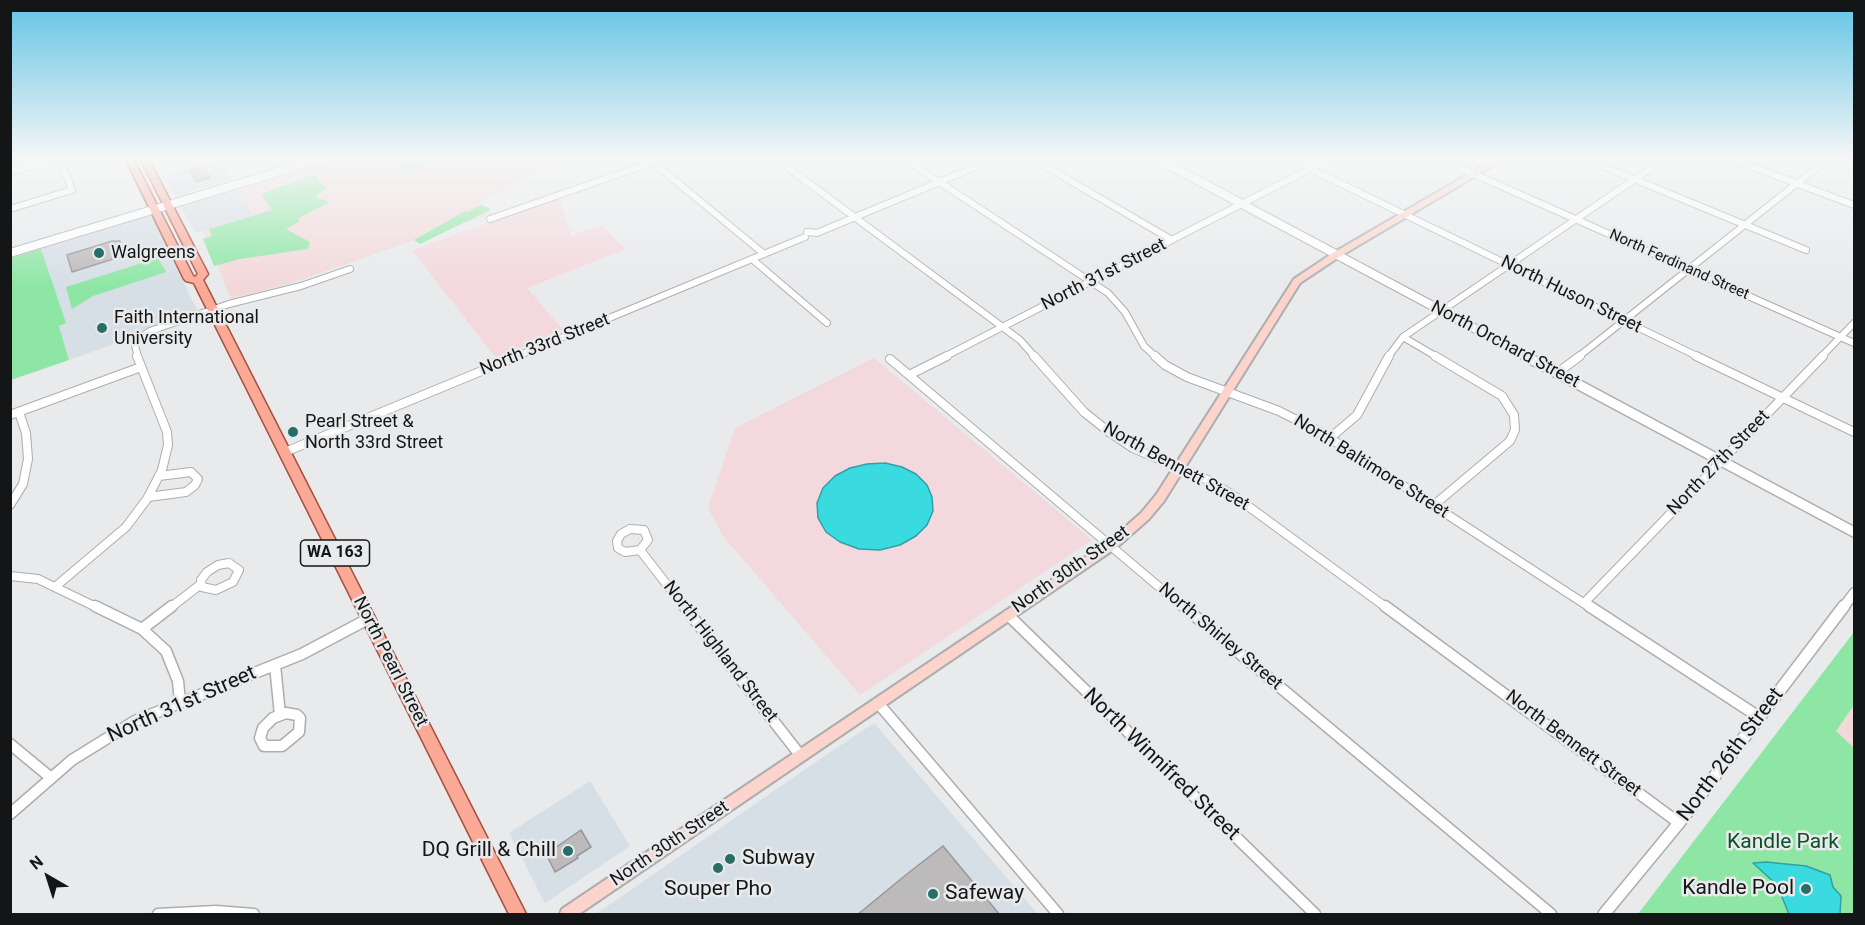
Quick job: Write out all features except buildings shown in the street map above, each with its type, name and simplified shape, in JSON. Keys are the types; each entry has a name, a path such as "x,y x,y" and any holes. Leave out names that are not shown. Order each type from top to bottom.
{"main road":[{"name":"North Pearl Street","path":"150,201 189,279 198,280"},
{"name":"North Pearl Street","path":"165,201 203,274 198,280"},
{"name":"North 30th Street","path":"567,915 1112,545 1151,509 1297,281 1336,255 1430,201"},
{"name":"North Pearl Street","path":"198,280 518,915"}],"street":[{"path":"10,209 36,201"},
{"path":"10,252 180,201"},
{"path":"490,219 538,201"},
{"path":"700,201 764,254"},
{"name":"North Bennett Street","path":"833,201 1028,347 1095,422 1133,448 1210,481 1237,498 1679,823"},
{"name":"North 33rd Street","path":"285,452 806,235 817,233 893,201"},
{"name":"North Baltimore Street","path":"969,201 1091,281 1117,301 1144,346 1158,359 1182,374 1290,416 1330,438 1759,717"},
{"path":"1105,201 1172,240"},
{"name":"North Orchard Street","path":"1237,201 1854,532"},
{"name":"North 31st Street","path":"909,375 1248,201"},
{"name":"North Huson Street","path":"1377,201 1854,432"},
{"name":"North Ferdinand Street","path":"1533,201 1854,343"},
{"path":"1330,438 1357,415 1388,357 1403,337 1603,201"},
{"path":"1689,201 1806,250"},
{"path":"1557,373 1776,201"},
{"path":"752,259 827,323"},
{"path":"55,587 126,526 148,497 159,476 167,452 168,439 134,342 150,332 214,309 301,286 350,269"},
{"name":"North 27th Street","path":"1584,603 1854,323"},
{"path":"1403,337 1502,396 1514,415 1515,430 1510,441 1434,505"},
{"name":"North Shirley Street","path":"890,359 1551,915"},
{"path":"10,415 141,367"},
{"path":"10,505 22,484 28,459 26,434 19,412"},
{"path":"148,497 180,494 195,486 198,479 191,472 159,476"},
{"name":"North Highland Street","path":"640,550 800,755"},
{"path":"10,576 39,579 142,629 166,651 178,681 180,702"},
{"path":"142,629 201,584"},
{"name":"North 26th Street","path":"1605,915 1679,823 1854,593"},
{"name":"North Winnifred Street","path":"1008,615 1315,915"},
{"name":"North 31st Street","path":"10,814 50,777 105,738 135,721 275,665 327,642 368,619"},
{"path":"275,665 280,715"},
{"path":"878,703 1058,915"},
{"path":"292,713 300,718 299,732 282,746 269,748 264,746 261,743 260,733 267,722 280,715 292,713"},
{"path":"10,744 50,777"},
{"path":"158,915 216,911 254,915"}],"shaded area":[{"path":"200,201 244,201 253,215 196,233 181,207"},
{"path":"244,201 481,201 479,202 491,214 288,284 231,299 203,231 252,215"},
{"path":"548,201 561,201 571,236 601,225 626,249 527,288 563,330 496,358 412,250"},
{"path":"152,217 199,314 69,360 59,325 65,323 41,249"},
{"path":"874,358 1092,540 860,695 723,536 708,508 735,428"},
{"path":"1854,705 1854,748 1835,731"},
{"path":"874,723 1038,914 596,914 826,755"},
{"path":"590,781 630,846 545,903 509,833"}],"green space":[{"path":"266,201 330,202 297,219 300,221 286,229 310,242 308,249 240,259 214,266 203,239 212,236 209,229 272,210"},
{"path":"481,205 490,210 420,244 414,240 465,211"},
{"path":"41,249 66,323 59,326 69,360 11,380 11,258"},
{"path":"158,258 166,272 93,296 72,309 66,287"},
{"name":"Kandle Park","path":"1854,632 1854,705 1836,731 1854,748 1854,914 1638,914"}],"water":[{"path":"885,463 902,467 916,474 927,485 932,497 933,511 927,525 916,536 900,545 880,550 859,549 840,542 826,532 818,518 817,503 823,488 835,476 850,468"},
{"name":"Kandle Pool","path":"1753,863 1806,866 1830,875 1833,887 1841,896 1840,914 1789,914 1777,885"}],"place":[{"name":"Walgreens","path":"99,253"},
{"name":"Faith International University","path":"102,328"},
{"name":"Pearl Street & North 33rd Street","path":"293,432"},
{"name":"DQ Grill & Chill","path":"568,851"},
{"name":"Subway","path":"730,859"},
{"name":"Souper Pho","path":"718,868"},
{"name":"Kandle Pool","path":"1806,889"},
{"name":"Safeway","path":"933,894"}]}
